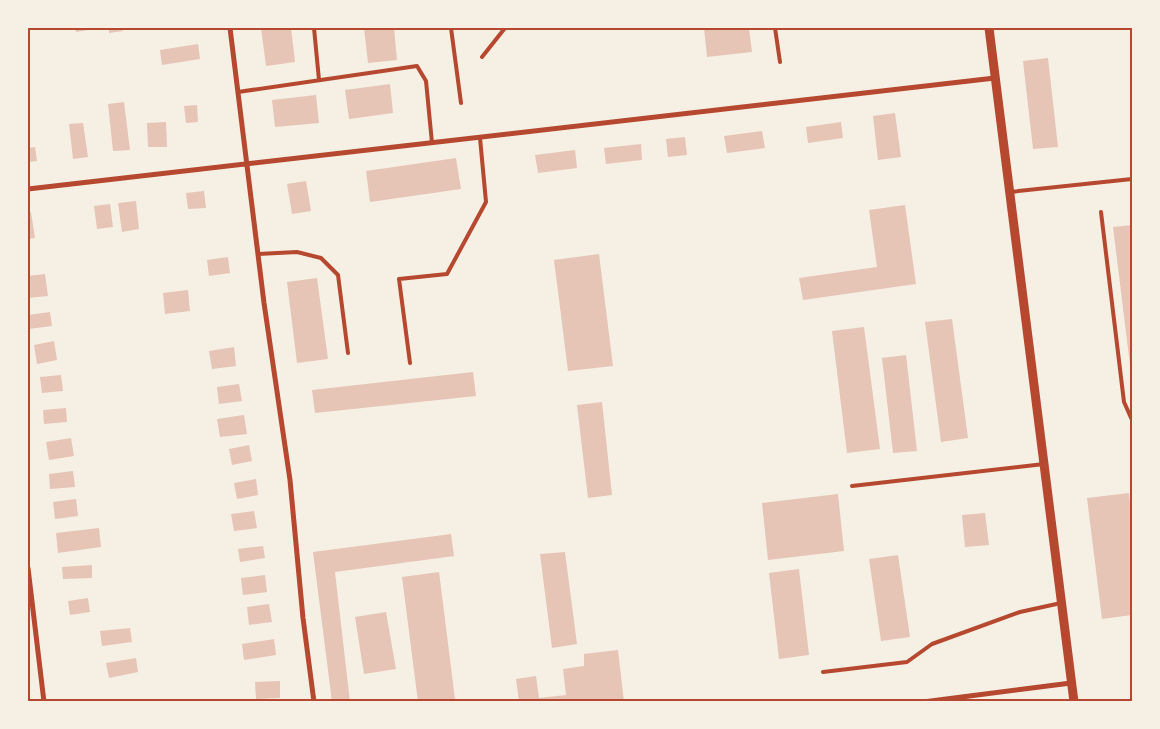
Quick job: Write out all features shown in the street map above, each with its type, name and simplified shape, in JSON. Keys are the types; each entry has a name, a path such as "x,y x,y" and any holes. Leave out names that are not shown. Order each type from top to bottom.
{"street":[{"path":"230,28 258,254 290,480 303,618 314,702"},
{"path":"989,28 1074,702"},
{"path":"28,189 995,78"},
{"path":"28,568 29,599 44,702"},
{"path":"923,702 1071,682"}],"lane":[{"path":"314,28 320,80"},
{"path":"451,28 461,103"},
{"path":"482,57 505,28"},
{"path":"775,28 780,62"},
{"path":"238,92 417,66 426,81 432,144"},
{"path":"410,363 399,278 447,274 486,202 480,138"},
{"path":"1010,192 1132,179"},
{"path":"1101,212 1124,402 1132,420"},
{"path":"258,254 297,252 322,258 338,274 348,353"},
{"path":"852,486 1044,464"},
{"path":"823,672 908,662 932,644 1020,612 1061,603"}],"building":[{"path":"75,28 88,28 88,30 76,32"},
{"path":"109,28 122,28 123,31 109,33"},
{"path":"261,28 291,28 295,62 266,66"},
{"path":"364,28 394,28 397,60 368,63"},
{"path":"704,28 749,28 752,52 707,57"},
{"path":"198,44 200,59 162,65 160,50"},
{"path":"1048,58 1058,147 1033,149 1023,61"},
{"path":"390,84 393,113 349,119 345,90"},
{"path":"316,95 319,123 275,127 272,100"},
{"path":"124,102 130,150 113,151 108,104"},
{"path":"197,105 198,122 186,123 184,106"},
{"path":"895,113 901,157 878,160 873,116"},
{"path":"166,122 167,147 148,147 147,123"},
{"path":"841,122 843,138 808,143 806,127"},
{"path":"83,123 88,157 73,159 69,124"},
{"path":"762,131 765,148 727,153 724,136"},
{"path":"685,137 687,155 668,157 666,139"},
{"path":"641,144 642,160 606,164 604,148"},
{"path":"35,147 37,161 28,162 28,148"},
{"path":"575,150 577,168 538,173 535,155"},
{"path":"456,158 461,189 370,202 366,171"},
{"path":"306,181 311,211 292,214 287,184"},
{"path":"204,191 206,208 188,209 186,193"},
{"path":"136,201 139,229 122,232 118,203"},
{"path":"110,204 113,227 97,229 94,206"},
{"path":"905,205 916,284 803,300 799,278 877,267 869,210"},
{"path":"31,212 35,238 28,239 28,213"},
{"path":"1132,225 1132,373 1131,373 1113,227"},
{"path":"599,254 613,366 568,371 554,260"},
{"path":"228,257 230,273 209,276 207,260"},
{"path":"45,274 48,296 28,298 28,276"},
{"path":"317,278 328,359 297,363 287,282"},
{"path":"188,290 190,311 165,314 163,293"},
{"path":"50,312 52,326 29,329 28,315"},
{"path":"952,319 968,438 941,442 925,322"},
{"path":"864,327 880,449 847,453 832,331"},
{"path":"54,341 57,360 37,364 34,345"},
{"path":"234,347 236,366 212,369 209,351"},
{"path":"906,355 917,451 893,453 882,358"},
{"path":"473,372 476,396 315,413 312,390"},
{"path":"61,375 63,391 42,393 40,377"},
{"path":"239,384 242,401 219,404 217,387"},
{"path":"602,402 612,495 588,498 577,405"},
{"path":"66,408 67,422 44,424 43,410"},
{"path":"244,415 247,434 220,437 217,419"},
{"path":"71,438 74,456 49,460 46,442"},
{"path":"249,445 252,461 232,465 229,449"},
{"path":"73,471 75,487 50,489 49,474"},
{"path":"256,479 258,495 237,499 234,483"},
{"path":"1129,493 1132,525 1132,615 1102,619 1087,498"},
{"path":"838,494 844,551 768,560 762,503"},
{"path":"76,499 78,516 55,519 53,502"},
{"path":"254,511 257,528 234,531 231,514"},
{"path":"985,513 989,545 965,547 962,515"},
{"path":"99,528 101,547 58,553 56,533"},
{"path":"451,534 454,556 335,572 350,702 332,702 313,552"},
{"path":"263,546 265,558 240,562 238,549"},
{"path":"565,552 577,644 552,648 540,554"},
{"path":"898,555 910,637 881,641 869,559"},
{"path":"92,565 92,578 63,579 62,567"},
{"path":"799,569 809,655 779,659 769,573"},
{"path":"439,572 455,699 418,702 402,577"},
{"path":"265,575 267,592 243,595 241,578"},
{"path":"88,598 90,612 70,615 68,601"},
{"path":"269,604 272,622 249,625 247,607"},
{"path":"386,612 396,669 364,674 355,617"},
{"path":"130,628 132,642 102,646 100,631"},
{"path":"274,639 276,655 244,660 242,644"},
{"path":"618,650 624,702 519,702 516,679 536,676 539,698 566,695 563,669 584,666 584,654"},
{"path":"136,658 138,672 109,678 106,663"},
{"path":"280,681 280,698 256,699 255,682"}]}
